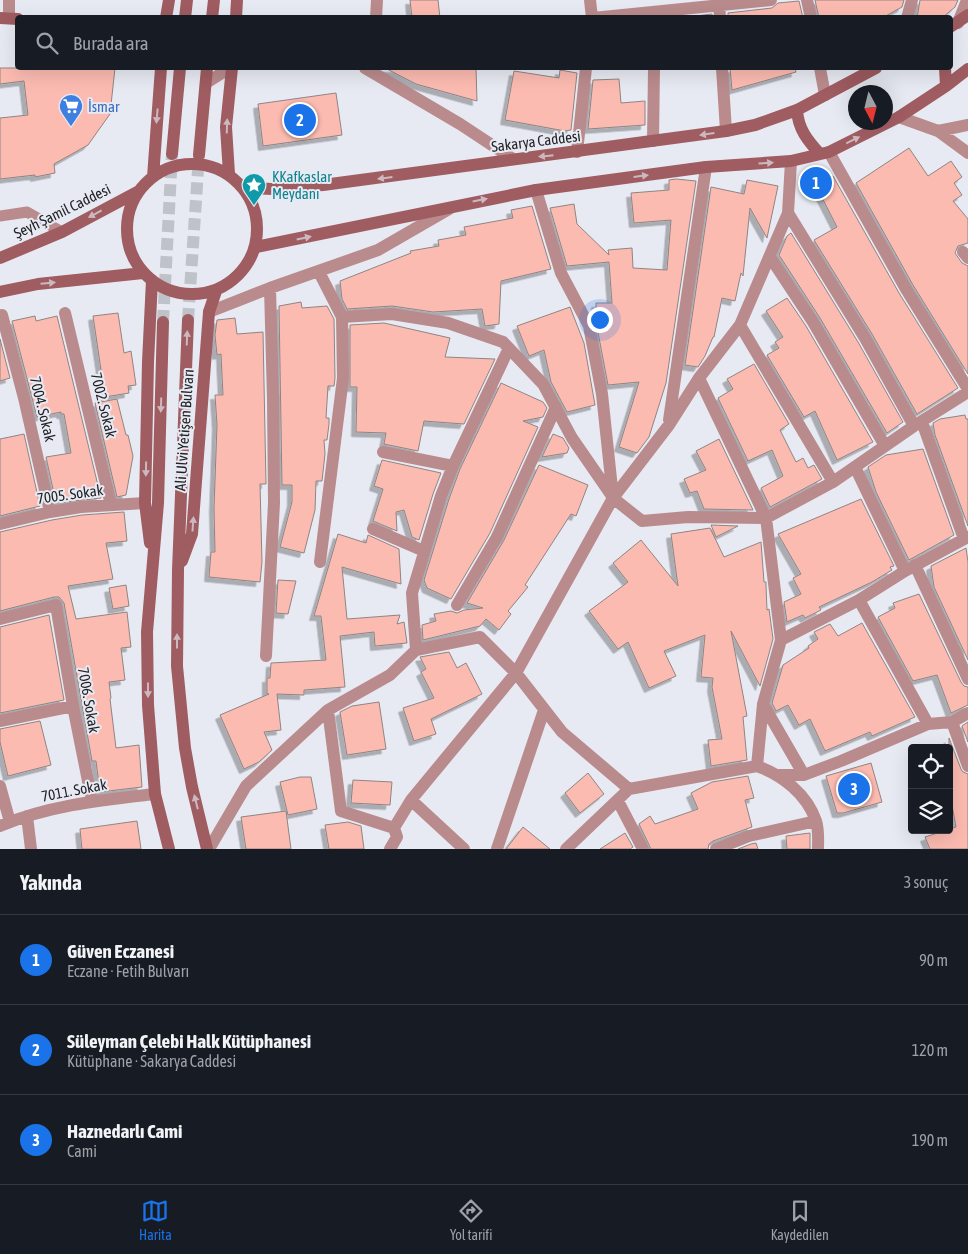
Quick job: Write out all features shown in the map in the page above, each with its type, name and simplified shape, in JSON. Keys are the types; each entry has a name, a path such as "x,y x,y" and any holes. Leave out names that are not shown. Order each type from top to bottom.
{"main road":[{"path":"166,15 169,0"},
{"path":"185,15 187,0"},
{"path":"212,15 214,0"},
{"path":"236,15 237,0"},
{"path":"256,247 536,190 706,168 791,162 825,153 899,117 968,69"},
{"path":"153,177 161,70"},
{"path":"172,154 180,70"},
{"path":"199,155 207,70"},
{"path":"229,174 226,127 231,70"},
{"name":"Sakarya Caddesi","path":"244,188 273,189 323,185 726,131 797,110 872,70"},
{"path":"945,70 946,86"},
{"path":"797,110 797,120 802,131 825,153"},
{"path":"190,164 210,166 229,174 244,188 254,206 257,220 256,247 247,266 233,281 216,291 198,295 178,294 160,287 148,277 132,256 127,234 129,212 138,191 153,177 170,167 190,164"},
{"name":"Şeyh Şamil Caddesi","path":"0,258 62,232 138,191"},
{"path":"0,292 38,284 148,277"},
{"path":"148,277 145,503 153,572"},
{"name":"Ali Ulvi Yetişen Bulvarı","path":"178,570 192,534 208,312 216,291"},
{"name":"Ali Ulvi Yetişen Bulvarı","path":"188,320 178,570 177,666 185,748 192,787 208,849"},
{"path":"163,322 158,502 147,632 148,704 155,794 169,849"}],"street":[{"path":"9,0 9,18"},
{"path":"376,15 377,0"},
{"path":"590,0 592,15"},
{"path":"615,15 654,10 719,8 771,0"},
{"path":"808,0 810,15"},
{"path":"908,15 912,0"},
{"path":"959,22 967,0"},
{"path":"206,83 228,70"},
{"path":"368,70 460,124 513,159"},
{"path":"577,152 586,70"},
{"path":"653,141 654,70"},
{"path":"722,70 726,131"},
{"path":"820,70 825,95"},
{"path":"899,117 938,131 968,153"},
{"path":"938,131 968,126"},
{"path":"342,317 392,314 448,323 503,342 543,384 572,438 613,498 642,520 766,518 833,482 968,390 825,153"},
{"path":"328,710 341,811 394,841 411,800 516,672 613,498 669,425 698,378 740,325 788,212 791,162"},
{"path":"669,425 706,168"},
{"path":"536,190 561,273 589,326 602,394 613,498"},
{"path":"208,312 378,250 455,205"},
{"path":"781,640 860,600 910,568 966,538 918,424 788,212"},
{"path":"770,257 813,322 885,446"},
{"path":"319,272 342,317 343,378 320,562"},
{"path":"266,656 274,504 270,288"},
{"name":"7002. Sokak","path":"65,313 111,505"},
{"name":"7004. Sokak","path":"2,315 24,398 50,512"},
{"path":"740,325 833,482"},
{"path":"416,650 412,594 424,551 441,496 453,466 509,348"},
{"path":"698,378 766,518 781,640 763,704 757,766"},
{"path":"457,605 497,537 556,407"},
{"path":"383,452 453,466"},
{"path":"855,466 968,679"},
{"name":"7005. Sokak","path":"0,524 81,507 145,503"},
{"path":"373,529 424,551"},
{"path":"860,600 928,724"},
{"name":"7006. Sokak","path":"0,619 56,605 73,706 92,801"},
{"path":"208,849 246,786 328,710 390,676 416,650 480,637 516,672 562,732 629,789"},
{"path":"763,704 804,775"},
{"path":"0,721 73,706"},
{"path":"497,849 544,710"},
{"path":"778,775 804,775 928,724 952,722 968,713"},
{"path":"952,722 968,766"},
{"path":"566,849 629,789 757,766 778,775 796,789 816,821 818,849"},
{"path":"0,786 5,824"},
{"name":"7011. Sokak","path":"5,824 27,816 92,801 155,794"},
{"path":"411,800 464,849"},
{"path":"618,801 643,849"},
{"path":"27,816 31,849"},
{"path":"716,849 749,836 816,821"}],"lane":[{"path":"0,216 27,212 62,232"}],"building":[{"path":"410,0 438,0 440,15 412,15"},
{"path":"815,0 904,0 902,7 887,15 818,15"},
{"path":"920,0 958,0 955,7 946,15 918,15"},
{"path":"799,1 802,15 728,15 728,13 772,8 778,3"},
{"path":"0,68 15,68 15,70 115,70 110,114 88,145 54,164 55,173 35,177 35,175 0,179 0,118 28,115 24,81 0,84"},
{"path":"389,70 476,70 477,101 416,84"},
{"path":"560,70 577,73 571,130 565,131 505,120 514,71 559,78"},
{"path":"730,70 796,70 796,72 732,90"},
{"path":"619,79 621,103 645,101 645,125 588,129 593,80"},
{"path":"336,93 342,135 263,146 258,104"},
{"path":"909,148 928,176 951,161 962,177 954,183 962,195 953,201 968,219 968,243 958,246 955,253 962,263 968,266 968,374 913,285 856,183"},
{"path":"833,176 899,293 958,388 917,414 872,334 814,240 837,227 815,184"},
{"path":"669,180 696,181 666,383 649,437 637,453 619,447 639,382 608,385 596,322 596,303 612,303 609,262 567,266 550,208 574,204 577,224 609,255 608,250 632,248 633,268 667,270 671,220 634,223 631,193 669,190"},
{"path":"747,180 778,186 767,238 750,208 743,276 741,273 735,301 722,298 714,337 705,356 698,367 685,365 711,187 744,194"},
{"path":"532,206 551,269 501,281 499,324 485,326 482,309 433,312 392,306 347,309 342,299 340,281 411,253 410,251 439,246 438,240 466,235 464,227 513,218 511,210"},
{"path":"791,233 858,342 903,422 887,433 820,318 779,255 787,236"},
{"path":"787,298 806,326 873,442 837,460 815,411 804,417 767,355 779,348 775,342 783,337 766,311"},
{"path":"301,302 302,308 327,306 334,319 335,378 334,386 328,386 326,418 329,418 329,424 327,440 324,440 325,454 322,481 316,481 315,510 304,553 280,547 292,502 292,485 282,485 279,306"},
{"path":"570,307 584,343 595,405 567,412 551,382 544,350 529,356 517,326"},
{"path":"118,313 124,353 131,351 136,385 128,386 129,393 105,397 93,316"},
{"path":"35,316 36,321 57,316 101,498 56,503 46,457 71,453 64,414 61,414 61,412 37,417 12,321"},
{"path":"235,318 237,334 263,332 266,484 260,484 262,562 260,582 209,577 211,552 215,552 214,508 217,425 215,395 223,395 221,354 217,355 215,335 217,320"},
{"path":"384,323 450,338 445,357 495,359 464,424 424,421 418,451 384,444 386,433 356,432 357,387 350,387 350,325"},
{"path":"0,339 10,378 0,381"},
{"path":"754,364 789,424 780,430 796,462 803,458 808,468 814,465 822,479 770,507 761,488 783,476 772,450 748,461 718,398 733,389 727,379"},
{"path":"501,383 543,402 547,408 543,417 523,421 538,427 490,533 451,599 427,588 424,580 460,469"},
{"path":"117,399 133,456 126,495 117,497 95,403"},
{"path":"965,415 966,419 968,419 968,526 935,435 933,423 940,419"},
{"path":"24,434 40,506 0,516 0,439"},
{"path":"553,434 563,438 569,448 567,453 542,457"},
{"path":"719,439 753,510 704,509 697,491 690,493 684,479 706,470 696,451"},
{"path":"923,449 954,535 909,560 876,492 868,467 886,455"},
{"path":"382,460 441,473 419,540 412,537 404,510 396,512 397,531 373,521 383,489 374,486"},
{"path":"539,465 588,485 576,516 571,514 525,585 528,587 508,611 511,614 499,630 486,619 480,626 423,640 422,625 436,621 434,614 451,611 457,613 464,610 483,608 467,603 504,540"},
{"path":"861,499 894,566 890,567 892,570 872,582 819,607 821,610 805,618 803,615 787,622 784,602 801,594 793,578 801,574 778,534"},
{"path":"124,512 127,541 106,543 113,579 68,586 76,619 127,612 131,647 121,648 125,680 109,682 110,699 116,748 139,745 142,787 100,792 96,761 92,761 64,603 59,597 54,597 0,611 0,532 82,515"},
{"path":"711,525 738,526 716,537"},
{"path":"710,528 724,557 761,542 767,610 769,609 773,639 760,686 731,631 747,716 743,717 747,760 711,766 708,740 722,739 712,687 713,678 701,677 705,635 664,651 676,676 649,688 628,642 618,649 589,611 628,582 613,563 641,540 678,586 671,534"},
{"path":"338,534 366,543 368,535 399,549 401,584 342,567 347,619 400,615 397,624 404,622 407,643 375,646 374,632 340,636 345,687 304,690 304,695 277,694 281,730 264,732 272,750 259,762 244,769 220,715 269,694 267,694 267,678 270,678 271,663 326,660 321,616 314,616"},
{"path":"966,548 968,562 968,660 934,587 931,566"},
{"path":"278,580 296,581 288,614 276,613"},
{"path":"126,585 129,606 113,609 109,588"},
{"path":"919,594 961,682 964,686 968,687 968,705 951,713 937,675 913,681 878,617 895,608 893,603"},
{"path":"49,615 64,700 0,713 0,627"},
{"path":"862,623 915,717 872,736 870,732 825,751 810,719 799,725 788,705 776,711 772,703 783,665 809,648 808,646 818,639 814,632 830,624 838,636"},
{"path":"449,652 457,668 466,663 482,694 431,719 436,734 414,741 403,708 434,698 421,672 426,669 420,657"},
{"path":"379,702 386,749 347,755 340,712 352,706"},
{"path":"40,721 51,765 8,776 0,742 0,729"},
{"path":"968,722 968,742 962,726"},
{"path":"953,748 961,769 968,774 968,849 930,849 925,837 934,834 953,834 953,828 956,827 953,811"},
{"path":"871,763 882,802 837,813 826,776"},
{"path":"588,773 604,794 580,813 565,793"},
{"path":"748,776 754,798 745,800 752,827 713,841 709,844 708,849 651,849 639,824 650,816 655,824 698,809 691,793 712,782"},
{"path":"300,777 311,777 317,809 288,815 280,782"},
{"path":"353,780 392,782 390,805 351,803"},
{"path":"286,811 291,849 246,849 241,817"},
{"path":"137,821 141,849 82,849 80,829"},
{"path":"348,822 361,826 364,849 329,849 325,825"},
{"path":"523,827 550,849 506,849"},
{"path":"625,833 633,847 630,849 600,849"},
{"path":"810,833 810,849 787,849 786,836"},
{"path":"756,843 758,849 738,849 751,844"}],"tunnel":[{"path":"163,322 172,154"},
{"path":"188,320 199,155"}],"place":[{"name":"Süleyman Çelebi Halk Kütüphanesi","path":"300,120"},
{"name":"İsmar","path":"71,127"},
{"name":"Güven Eczanesi","path":"816,183"},
{"name":"KKafkaslar Meydanı","path":"254,206"},
{"name":"Haznedarlı Cami","path":"854,789"}]}
